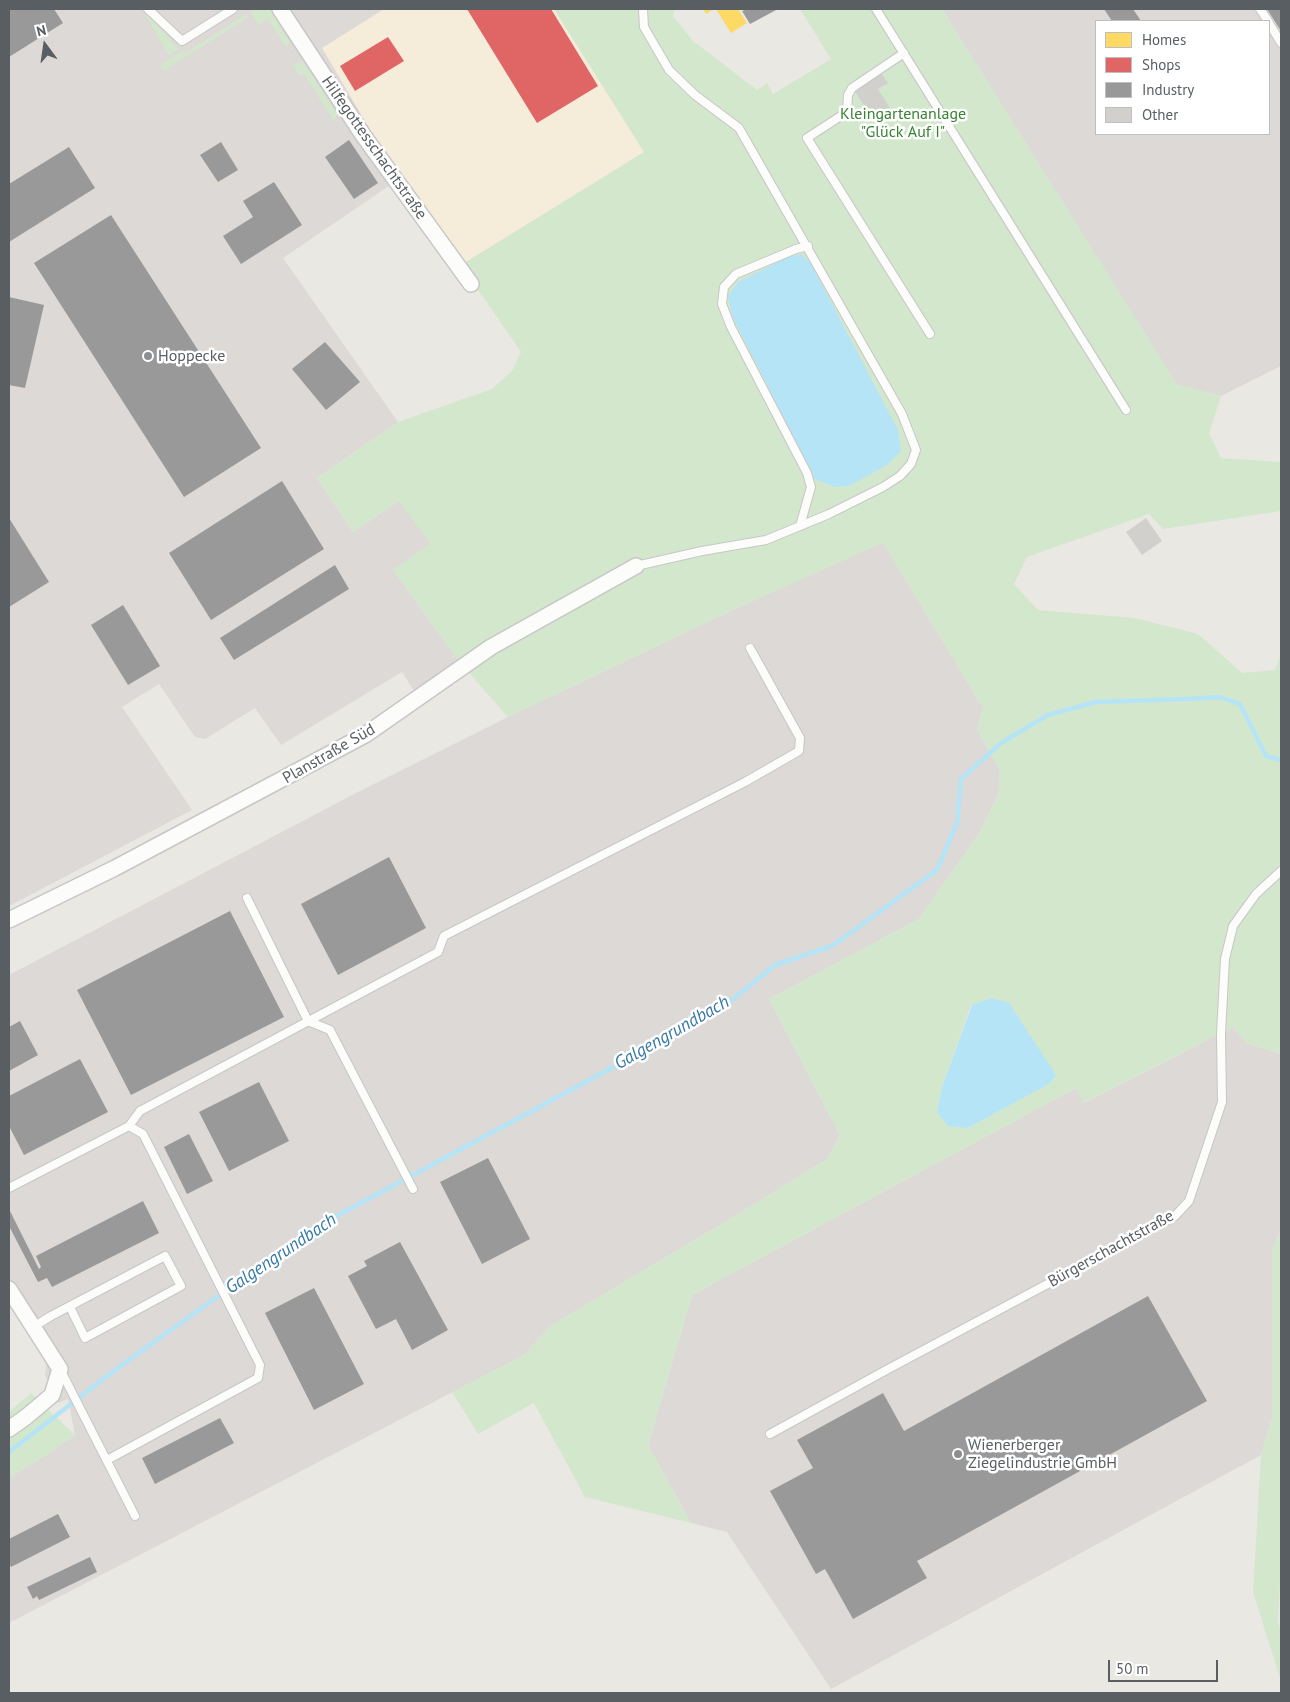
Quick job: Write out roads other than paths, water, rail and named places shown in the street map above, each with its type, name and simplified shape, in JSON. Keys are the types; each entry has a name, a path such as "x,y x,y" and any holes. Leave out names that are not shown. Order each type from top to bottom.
{"street":[{"name":"Hilfegottesschachtstraße","path":"280,9 363,136 471,284"},
{"name":"Planstraße Süd","path":"9,920 115,868 365,735 491,647 636,566"},
{"path":"9,1289 60,1369 52,1395 9,1429"}],"lane":[{"path":"148,9 182,41 233,9"},
{"path":"636,566 702,551 766,540 800,526 883,487 900,476 911,464 916,450 902,414 740,128 695,94 669,70 644,27 643,9"},
{"path":"876,9 1126,410"},
{"path":"1260,9 1267,20"},
{"path":"1270,25 1281,43"},
{"path":"904,53 852,88 848,96 847,112 807,138 930,334"},
{"path":"800,526 811,488 807,473 731,327 722,304 724,288 736,274 796,249 808,246"},
{"path":"9,1188 129,1126 140,1111 438,952 444,936 745,782 799,751 800,738 750,648"},
{"name":"Bürgerschachtstraße","path":"770,1434 1175,1216 1189,1201 1222,1102 1225,959 1233,926 1256,894 1281,871"},
{"path":"246,898 308,1021 330,1030 412,1189"},
{"path":"107,1460 258,1378 260,1364 143,1134 129,1126"},
{"path":"33,1326 70,1306 165,1256 181,1286 85,1338 70,1306"},
{"path":"60,1369 135,1516"}],"water":[{"path":"801,254 811,264 898,430 901,451 887,465 849,486 835,487 815,479 732,316 728,296 738,282 788,257"},
{"path":"991,998 1009,1003 1056,1075 1049,1084 968,1128 948,1126 937,1112 942,1087 972,1005"}],"waterway":[{"name":"Galgengrundbach","path":"9,1452 111,1373 309,1231 721,1009 775,965 832,946 937,870 957,823 961,779 1001,743 1048,715 1096,702 1220,697 1240,704 1266,756 1281,760"}],"place":[{"name":"Hoppecke","path":"148,356"},
{"name":"Wienerberger Ziegelindustrie GmbH","path":"958,1454"}],"park label":[{"name":"Kleingartenanlage \"Glück Auf I\"","path":"903,123"}]}
